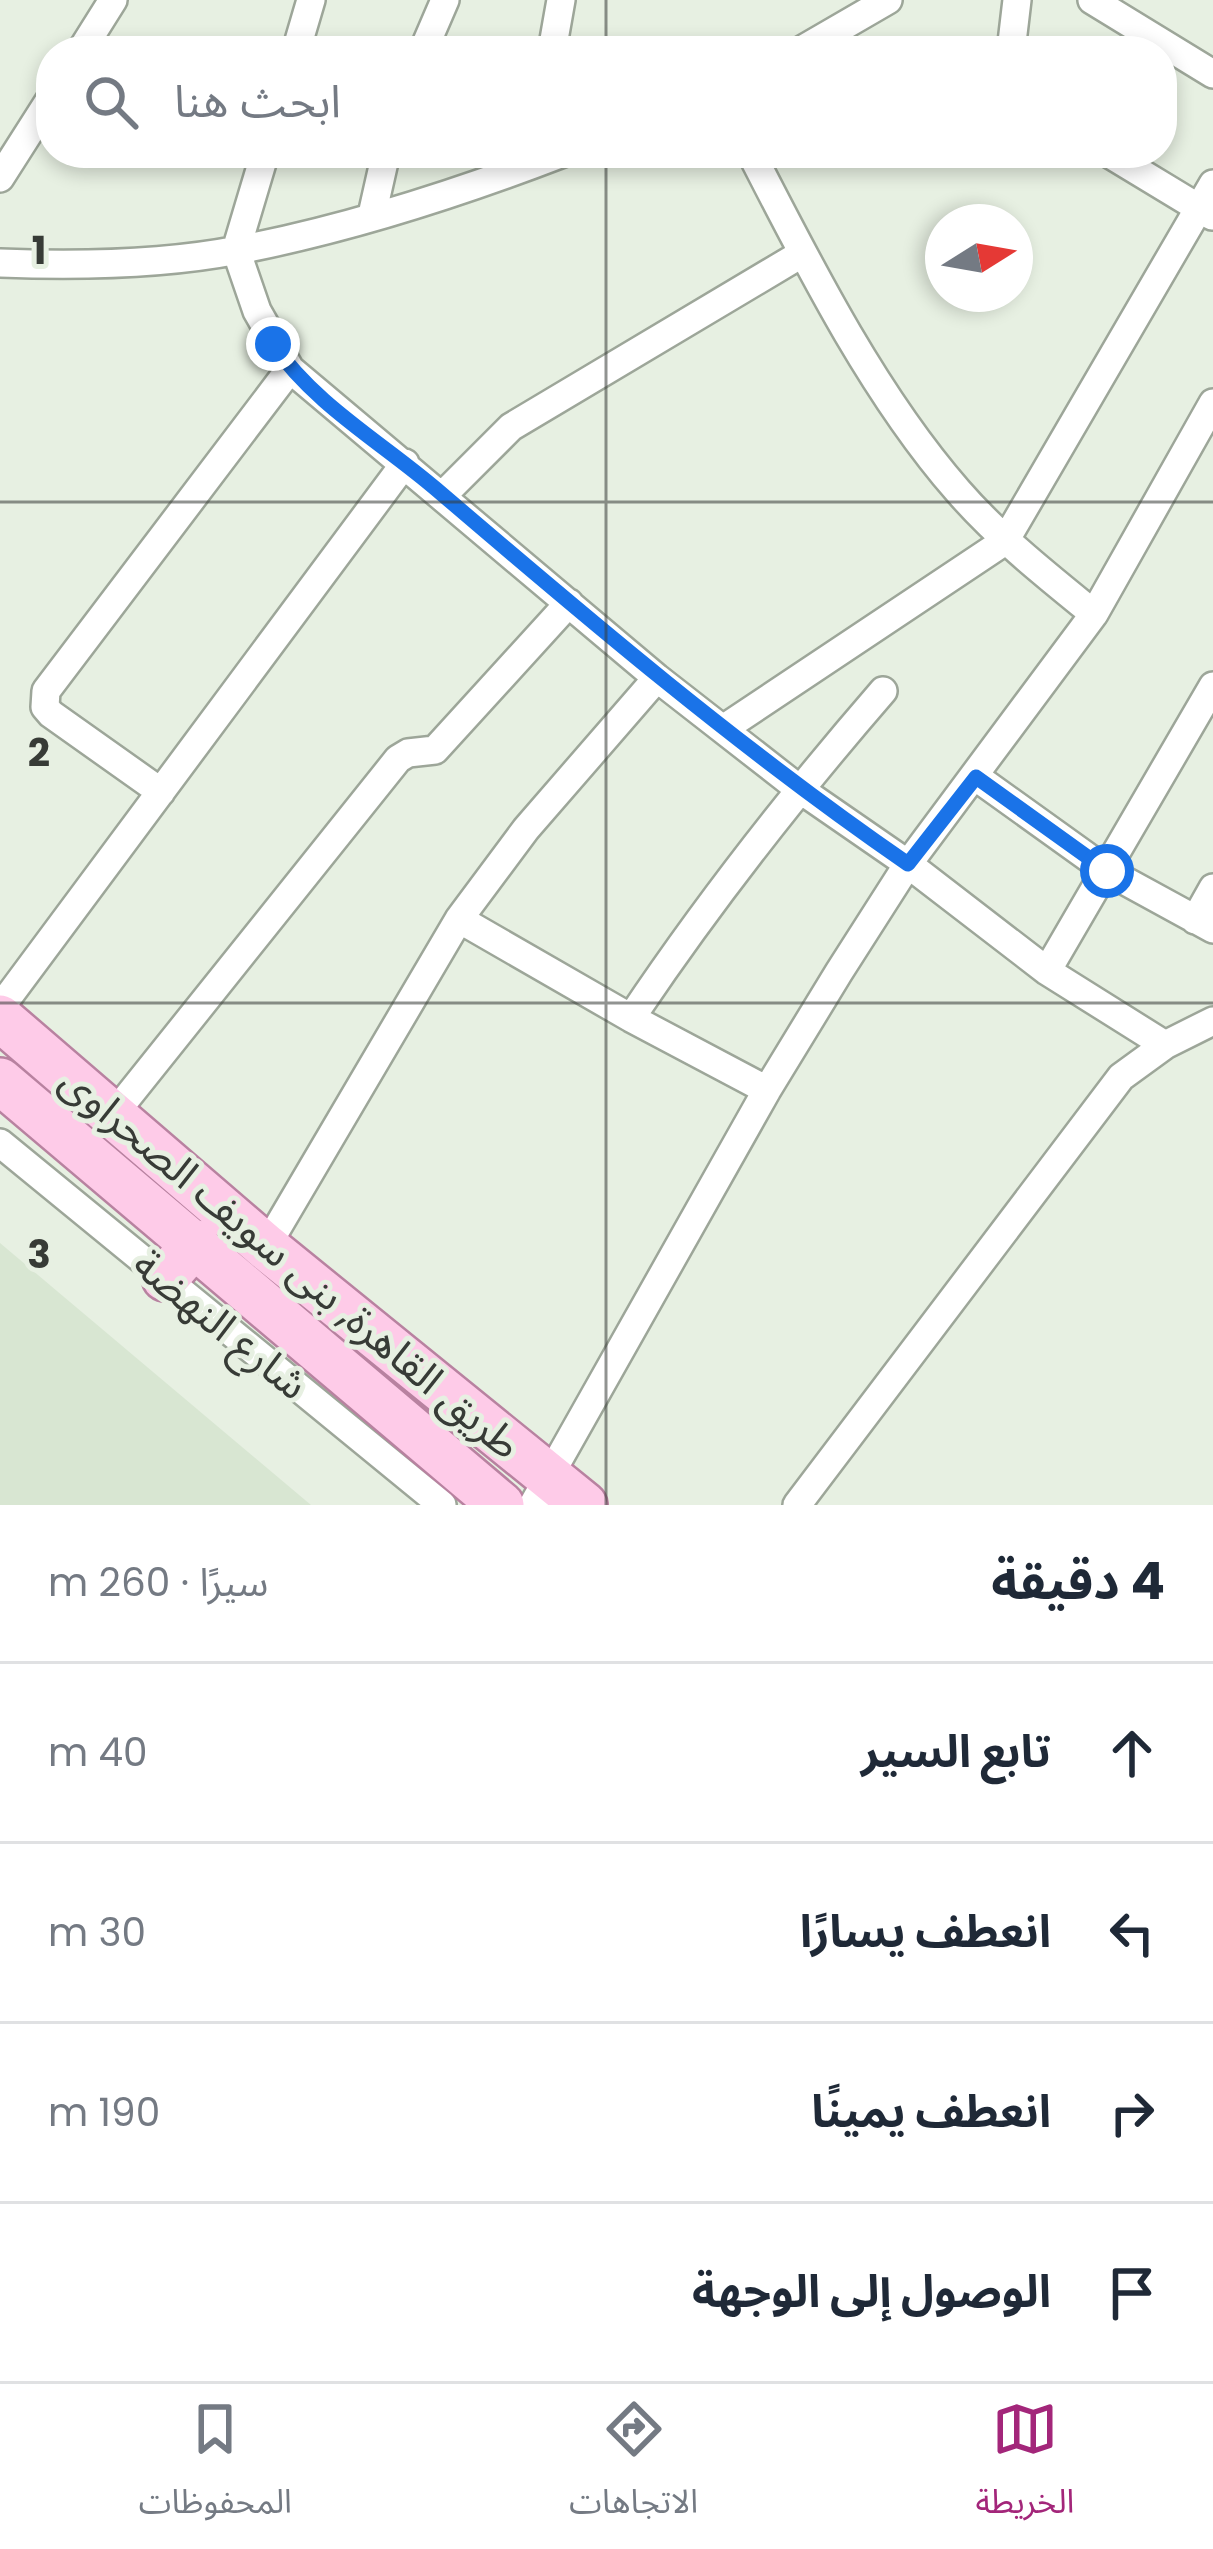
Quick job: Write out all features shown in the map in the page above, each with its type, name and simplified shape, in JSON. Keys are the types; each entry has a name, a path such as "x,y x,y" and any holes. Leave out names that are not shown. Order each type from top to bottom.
{"main road":[{"name":"طريق القاهرة, بنى سويف الصحراوى","path":"0,1018 556,1496"},
{"name":"طريق القاهرة, بنى سويف الصحراوى","path":"0,1081 500,1505"},
{"path":"165,1279 196,1243"}],"street":[{"path":"90,36 113,0"},
{"path":"300,36 311,0"},
{"path":"429,36 445,0"},
{"path":"555,36 561,0"},
{"path":"817,36 846,11 888,0"},
{"path":"1013,36 1017,0"},
{"path":"1092,0 1151,36"},
{"path":"1177,52 1213,74"},
{"path":"0,178 36,122"},
{"path":"261,168 236,250 257,311 290,369 657,678 798,788 908,864 1047,971 1165,1045"},
{"path":"372,215 383,168"},
{"path":"0,263 132,261 236,250 372,215 513,168"},
{"path":"759,168 803,254 924,448 1005,542 1094,614"},
{"path":"723,729 1005,542 1208,203 1138,168"},
{"path":"443,495 512,427 803,254"},
{"path":"161,792 51,714 46,692 290,369"},
{"path":"556,1496 767,1090 908,864 1094,614 1201,452 1213,403"},
{"path":"0,1008 406,463"},
{"path":"114,1114 398,759 435,749 569,603"},
{"path":"266,1247 459,919 526,830 657,678"},
{"path":"1047,971 1213,686"},
{"path":"631,1018 699,916 798,788 883,691"},
{"path":"976,777 1107,871 1204,925 1213,888"},
{"path":"459,919 767,1090"},
{"path":"797,1505 1121,1077 1165,1045 1213,1022"},
{"name":"شارع النهضة","path":"0,1143 442,1505"}],"shaded area":[{"path":"0,1243 311,1505 0,1505"}],"route":[{"path":"273,344 315,393 406,463 657,678 798,788 908,864 976,777 1107,871"}]}
